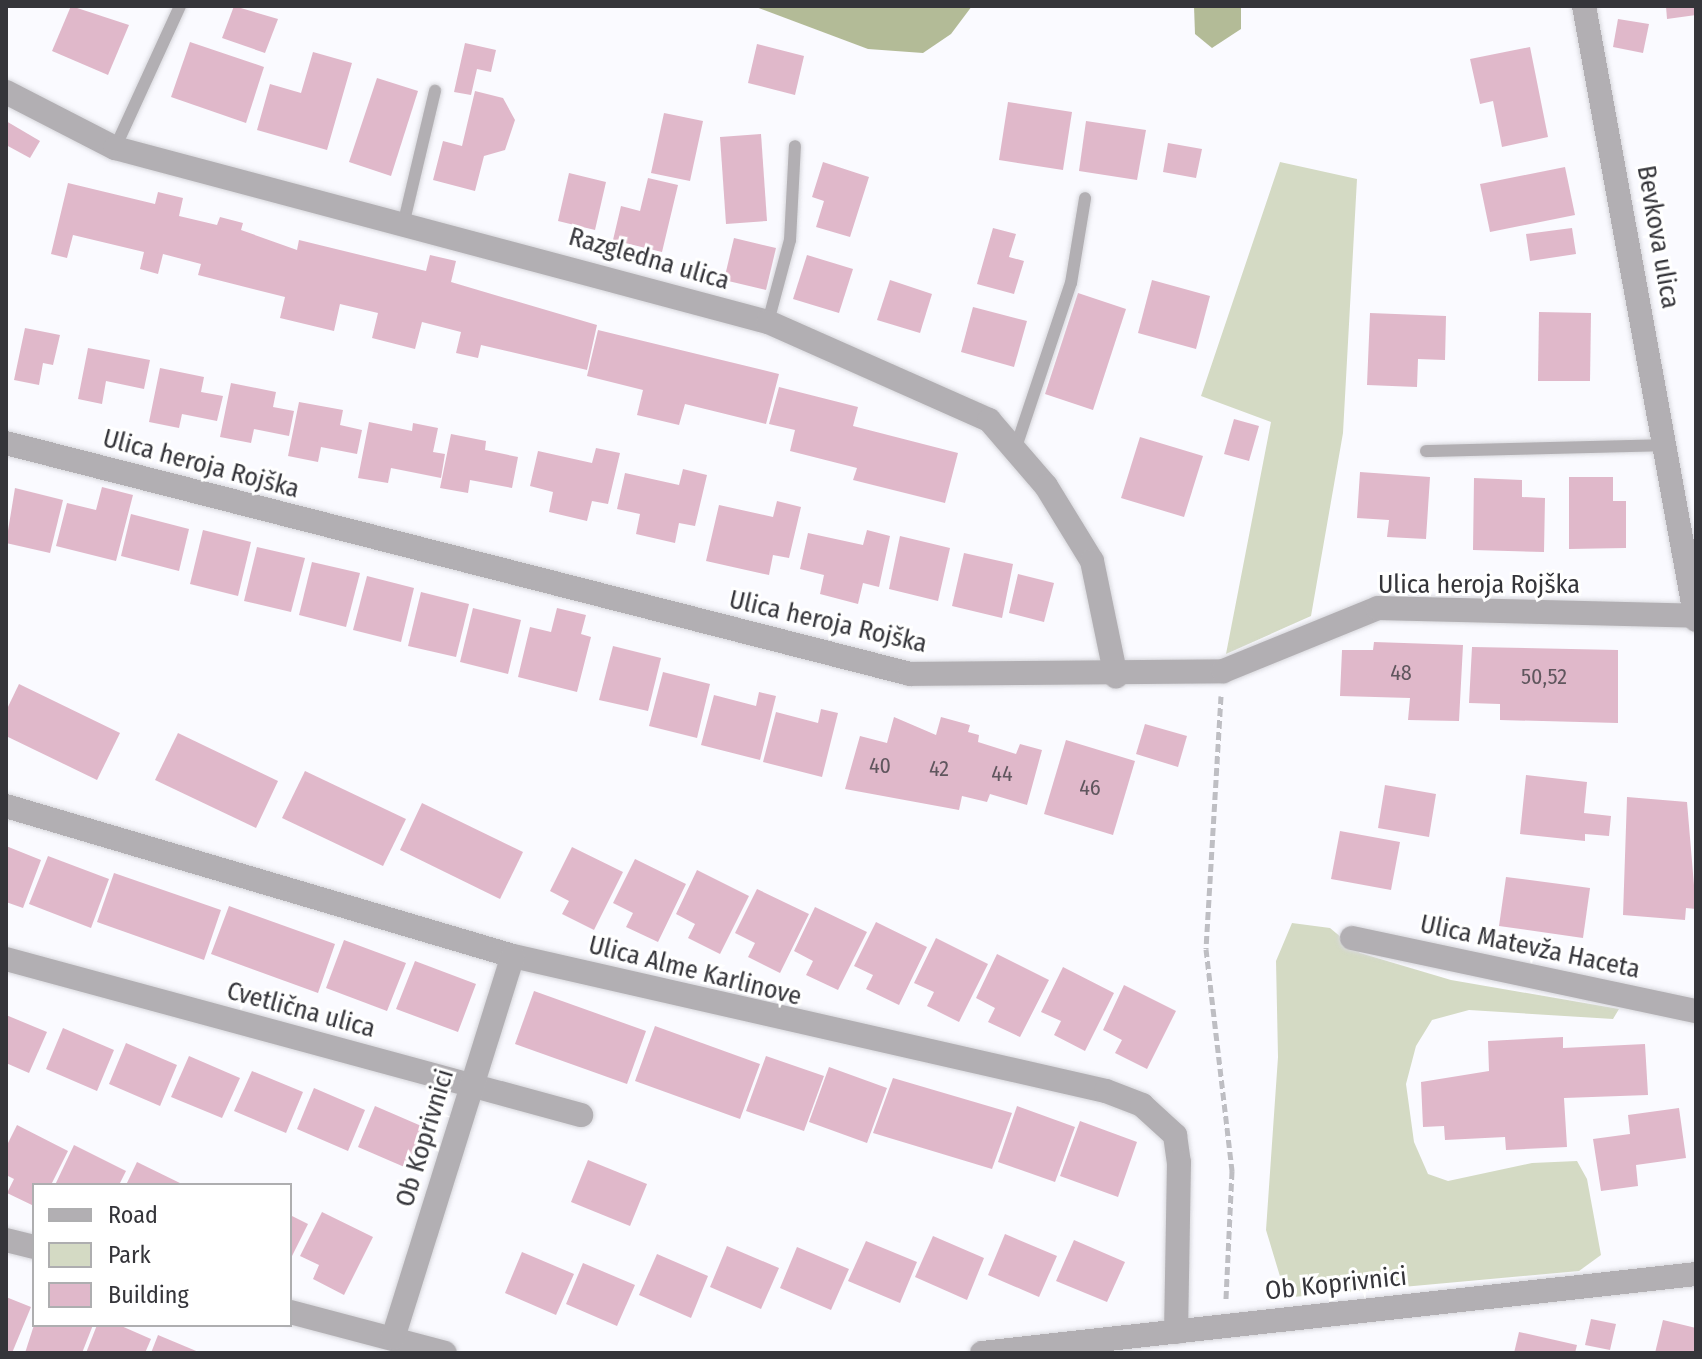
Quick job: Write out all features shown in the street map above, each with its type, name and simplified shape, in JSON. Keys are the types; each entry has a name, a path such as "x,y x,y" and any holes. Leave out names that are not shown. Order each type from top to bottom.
{"street":[{"name":"Bevkova ulica","path":"1584,6 1696,617"},
{"name":"Razgledna ulica","path":"6,92 115,148 404,221 768,322 989,420 1046,486 1092,561 1116,677"},
{"name":"Ulica heroja Rojška","path":"6,443 910,674 1116,677 1223,671 1378,608 1696,617"},
{"name":"Ulica Alme Karlinove","path":"6,806 513,956 1106,1091 1142,1105 1175,1135 1176,1332"},
{"name":"Ulica Matevža Haceta","path":"1352,938 1696,1011"},
{"name":"Ob Koprivnici","path":"393,1338 513,956"},
{"name":"Cvetlična ulica","path":"6,959 581,1115"},
{"path":"6,1240 32,1246"},
{"name":"Ob Koprivnici","path":"982,1353 1696,1274"},
{"path":"292,1313 445,1353"}],"lane":[{"path":"115,148 180,6"},
{"path":"404,221 435,91"},
{"path":"768,322 790,240 795,146"},
{"path":"1015,450 1071,283 1085,198"},
{"path":"1426,451 1665,445"}],"path":[{"path":"1223,671 1206,949 1232,1171 1225,1324"}],"green space":[{"path":"753,6 972,6 951,34 923,53 868,49"},
{"path":"1194,6 1241,6 1241,29 1212,48 1195,34"},
{"path":"1280,162 1357,179 1343,433 1311,616 1226,654 1271,422 1201,396"},
{"path":"1292,923 1330,928 1360,953 1451,980 1619,1009 1613,1019 1469,1010 1432,1020 1416,1046 1406,1084 1414,1142 1428,1174 1448,1181 1532,1163 1577,1161 1587,1179 1601,1255 1579,1271 1293,1297 1282,1283 1266,1230 1278,1057 1276,961"}],"building":[{"path":"71,6 129,25 108,75 52,51"},
{"path":"234,6 278,19 265,53 222,38"},
{"path":"1666,6 1696,6 1696,15 1667,19"},
{"path":"1618,19 1649,24 1643,53 1613,47"},
{"path":"190,42 264,67 246,123 171,97"},
{"path":"465,43 496,50 491,72 477,69 471,95 454,92"},
{"path":"757,44 804,56 795,95 748,83"},
{"path":"1530,47 1548,137 1502,147 1493,101 1480,104 1470,59"},
{"path":"313,52 352,63 327,150 257,130 270,84 301,93"},
{"path":"377,78 418,91 391,176 349,162"},
{"path":"475,91 503,98 515,120 505,150 484,156 475,191 433,180 443,141 462,146"},
{"path":"1008,102 1072,112 1063,170 999,160"},
{"path":"664,113 703,121 690,181 651,173"},
{"path":"6,121 40,141 30,158 6,145"},
{"path":"1086,121 1146,130 1137,180 1079,171"},
{"path":"761,134 767,221 726,224 720,137"},
{"path":"1168,143 1202,149 1196,178 1163,172"},
{"path":"823,162 869,177 850,237 816,227 824,201 812,197"},
{"path":"1565,167 1575,215 1490,232 1480,184"},
{"path":"569,173 606,182 595,230 558,221"},
{"path":"648,178 678,185 662,252 613,240 621,206 640,211"},
{"path":"68,183 155,204 158,192 183,198 179,216 217,225 220,217 243,223 241,230 297,250 299,240 426,271 430,255 456,261 451,282 597,325 587,370 481,345 478,358 456,353 461,332 422,322 415,349 372,338 378,313 340,304 334,331 280,318 285,297 198,275 201,264 163,254 158,274 140,269 144,252 73,235 67,258 51,254"},
{"path":"993,228 1016,234 1009,257 1024,261 1014,294 977,284"},
{"path":"1572,228 1576,254 1530,261 1526,234"},
{"path":"734,238 776,248 766,290 724,280"},
{"path":"807,255 853,269 839,313 793,299"},
{"path":"890,280 932,294 920,333 877,320"},
{"path":"1152,280 1210,296 1196,349 1138,333"},
{"path":"1078,293 1126,309 1093,410 1045,394"},
{"path":"973,307 1027,321 1014,367 961,352"},
{"path":"1539,312 1591,313 1590,381 1538,381"},
{"path":"1370,313 1446,316 1445,360 1418,359 1417,387 1367,385"},
{"path":"25,328 60,335 53,365 43,363 39,385 14,380"},
{"path":"598,330 779,374 766,424 685,404 679,425 637,415 643,390 587,376"},
{"path":"88,348 150,360 144,389 106,381 102,404 78,399"},
{"path":"160,368 204,377 201,392 223,396 217,421 182,414 179,428 149,422"},
{"path":"231,383 276,392 273,407 294,411 289,436 254,429 251,443 220,437"},
{"path":"779,387 858,407 853,426 958,453 945,503 853,480 857,468 790,451 795,430 769,424"},
{"path":"299,402 343,410 340,425 362,430 357,454 321,447 318,462 288,456"},
{"path":"1234,419 1259,426 1249,461 1224,454"},
{"path":"369,422 412,431 413,423 438,428 433,452 445,454 441,478 391,468 388,483 358,478"},
{"path":"451,434 486,441 485,450 518,457 512,488 470,480 468,493 440,488"},
{"path":"1140,437 1203,456 1184,517 1121,498"},
{"path":"596,448 620,453 608,504 592,501 587,521 549,512 553,492 530,486 538,451 592,463"},
{"path":"683,469 707,475 695,526 679,523 675,543 636,534 640,514 617,509 625,473 679,485"},
{"path":"1360,472 1430,477 1426,539 1387,537 1389,520 1357,518"},
{"path":"1569,477 1613,477 1613,501 1626,501 1626,548 1569,549"},
{"path":"1474,478 1522,480 1522,497 1545,498 1544,552 1473,550"},
{"path":"102,487 133,495 116,561 56,546 67,503 96,510"},
{"path":"15,488 63,500 50,553 6,543"},
{"path":"777,501 801,507 789,558 773,555 769,575 706,561 719,505 773,517"},
{"path":"131,514 189,529 179,571 121,556"},
{"path":"203,530 251,542 238,596 190,584"},
{"path":"867,530 890,536 879,587 863,583 858,604 820,594 824,575 800,569 808,533 863,545"},
{"path":"900,536 950,548 938,601 889,589"},
{"path":"257,547 305,558 291,612 244,601"},
{"path":"964,553 1013,564 1002,618 952,606"},
{"path":"312,562 360,573 346,627 299,615"},
{"path":"1018,574 1054,583 1044,622 1009,613"},
{"path":"367,576 414,588 401,642 353,630"},
{"path":"421,592 469,604 456,657 408,646"},
{"path":"473,608 521,620 508,674 460,662"},
{"path":"557,608 586,615 581,634 591,637 577,692 518,677 530,627 551,632"},
{"path":"1374,642 1463,645 1459,721 1408,720 1410,698 1340,696 1342,650 1373,650"},
{"path":"613,646 661,658 648,711 599,700"},
{"path":"1472,647 1618,650 1618,723 1500,720 1500,704 1469,703"},
{"path":"663,672 710,684 697,738 649,726"},
{"path":"19,684 120,733 97,780 6,736 6,711"},
{"path":"759,692 776,696 760,760 701,745 714,695 756,706"},
{"path":"821,709 838,713 822,777 763,762 776,712 818,723"},
{"path":"894,717 936,735 941,717 970,725 968,732 979,735 978,742 1016,754 1020,744 1042,750 1027,805 990,794 987,802 962,796 959,810 845,789 860,736 887,743"},
{"path":"1145,724 1187,736 1178,767 1136,754"},
{"path":"178,733 278,781 256,828 155,780"},
{"path":"1066,740 1135,761 1113,835 1044,814"},
{"path":"305,771 406,819 383,866 282,818"},
{"path":"1526,775 1587,782 1584,813 1611,816 1609,836 1585,834 1585,841 1520,834"},
{"path":"1385,785 1436,794 1429,837 1378,828"},
{"path":"1627,797 1687,802 1696,909 1686,908 1685,920 1623,915"},
{"path":"422,803 523,852 500,899 400,850"},
{"path":"1340,831 1400,842 1391,890 1331,879"},
{"path":"6,846 41,860 23,908 6,902"},
{"path":"572,847 623,872 594,930 562,914 569,901 550,891"},
{"path":"48,856 109,879 91,928 29,904"},
{"path":"635,859 686,884 658,942 626,927 633,913 613,903"},
{"path":"697,870 749,896 720,954 688,938 695,924 676,914"},
{"path":"114,873 221,910 204,960 97,922"},
{"path":"1506,877 1590,888 1583,938 1499,926"},
{"path":"757,889 809,914 780,973 748,957 755,943 735,933"},
{"path":"229,906 335,944 318,993 211,954"},
{"path":"815,907 867,932 838,990 806,975 813,961 794,951"},
{"path":"876,922 927,947 899,1005 866,989 873,975 854,966"},
{"path":"936,938 988,964 959,1022 927,1006 934,992 914,983"},
{"path":"344,940 406,963 387,1011 326,988"},
{"path":"997,954 1049,980 1020,1037 988,1022 995,1008 976,998"},
{"path":"415,961 476,984 458,1032 396,1009"},
{"path":"1063,967 1114,993 1085,1051 1054,1035 1061,1021 1041,1012"},
{"path":"1124,985 1176,1011 1147,1069 1115,1053 1122,1040 1103,1030"},
{"path":"534,991 646,1031 627,1084 515,1044"},
{"path":"6,1015 47,1032 29,1073 6,1063"},
{"path":"655,1026 760,1064 740,1119 635,1081"},
{"path":"63,1028 114,1050 97,1091 46,1069"},
{"path":"1563,1037 1563,1048 1645,1044 1648,1095 1564,1098 1567,1147 1506,1150 1505,1137 1445,1140 1444,1126 1423,1127 1421,1082 1489,1071 1488,1041"},
{"path":"126,1043 177,1065 160,1106 109,1084"},
{"path":"189,1056 240,1078 222,1118 171,1097"},
{"path":"766,1056 824,1076 804,1131 746,1111"},
{"path":"829,1067 887,1088 867,1143 809,1122"},
{"path":"252,1071 303,1092 286,1133 234,1111"},
{"path":"893,1078 1012,1113 992,1169 873,1133"},
{"path":"314,1088 365,1110 348,1151 297,1129"},
{"path":"375,1106 426,1128 409,1169 358,1147"},
{"path":"1017,1106 1075,1127 1055,1182 998,1162"},
{"path":"1679,1108 1686,1158 1636,1165 1638,1186 1601,1191 1593,1139 1630,1134 1628,1115"},
{"path":"1080,1121 1137,1142 1118,1197 1060,1176"},
{"path":"17,1125 68,1151 52,1183 32,1183 32,1205 7,1193 14,1179 6,1175 6,1147"},
{"path":"74,1145 126,1171 120,1183 56,1183"},
{"path":"588,1160 647,1184 630,1226 571,1202"},
{"path":"137,1162 180,1183 127,1183"},
{"path":"322,1212 373,1237 344,1295 313,1279 319,1265 300,1256"},
{"path":"292,1216 308,1224 292,1256"},
{"path":"1005,1234 1057,1256 1039,1297 988,1275"},
{"path":"933,1236 984,1258 967,1300 915,1277"},
{"path":"1074,1240 1125,1262 1107,1302 1056,1281"},
{"path":"866,1241 917,1262 900,1303 848,1281"},
{"path":"727,1246 779,1268 761,1309 710,1287"},
{"path":"797,1247 849,1269 831,1310 780,1288"},
{"path":"522,1252 574,1274 556,1315 505,1293"},
{"path":"657,1254 708,1276 691,1318 639,1295"},
{"path":"583,1263 635,1285 617,1326 566,1304"},
{"path":"6,1297 31,1307 12,1353 6,1353"},
{"path":"1591,1319 1616,1324 1610,1350 1585,1345"},
{"path":"1663,1320 1696,1328 1696,1353 1655,1353"},
{"path":"33,1327 92,1327 82,1353 25,1353"},
{"path":"96,1327 124,1327 151,1339 145,1353 86,1353"},
{"path":"1519,1332 1577,1345 1575,1353 1514,1353"},
{"path":"158,1335 201,1353 151,1353"}]}
